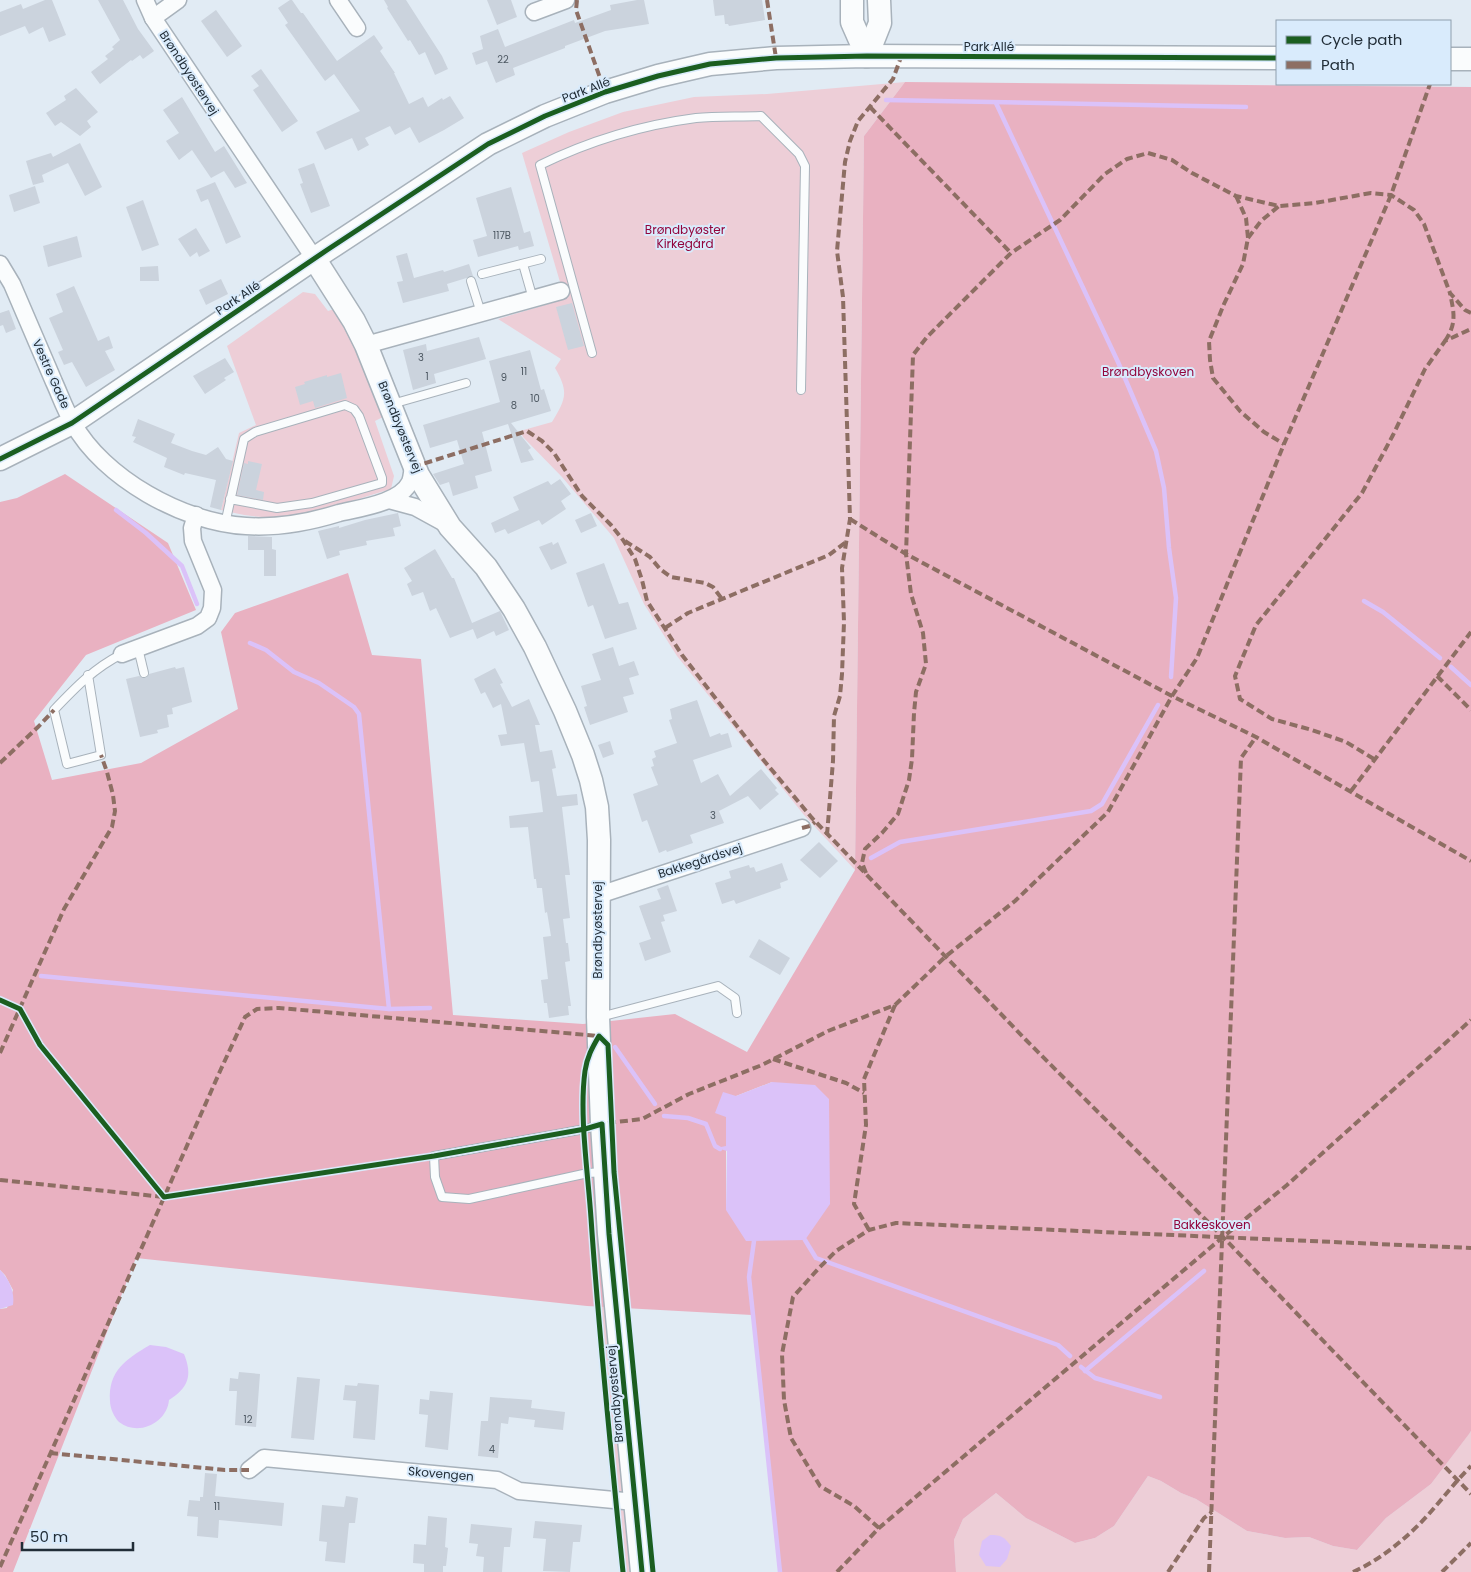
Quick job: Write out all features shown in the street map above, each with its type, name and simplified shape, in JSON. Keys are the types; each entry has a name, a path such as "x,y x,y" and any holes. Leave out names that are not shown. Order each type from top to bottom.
{"street":[{"name":"Brøndbyøstervej","path":"145,0 153,18 354,321 390,404 413,467 450,527 486,568 514,609 535,647 583,755 597,807 599,895 598,1017 602,1124 609,1234 642,1572"},
{"path":"153,18 178,0"},
{"path":"338,0 357,28"},
{"path":"534,12 566,0"},
{"path":"852,0 852,22 867,56"},
{"path":"867,56 880,23 879,0"},
{"name":"Park Allé","path":"0,460 72,423 314,258 488,144 545,116 605,92 658,76 710,64 776,58 867,56 1276,58"},
{"path":"1451,59 1471,59"},
{"name":"Vestre Gade","path":"0,264 12,284 72,423 88,446 113,471 147,495 196,515 225,524 246,526 274,525 315,520 389,500 404,490 410,481 413,467"},
{"path":"366,345 567,289"},
{"name":"Vestre Gade","path":"389,500 415,506 450,527"},
{"path":"122,654 197,626 208,618 212,608 213,590 193,541 192,528 196,515"},
{"name":"Bakkegårdsvej","path":"599,895 802,828"},
{"name":"Skovengen","path":"249,1470 264,1458 497,1480 519,1491 635,1502"}],"lane":[{"path":"592,353 567,289 540,165 590,144 642,128 698,118 761,116 799,154 805,166 801,390"},
{"path":"482,274 541,259"},
{"path":"523,264 533,299"},
{"path":"471,281 481,314"},
{"path":"390,404 466,383"},
{"path":"225,524 230,499 244,439 255,432 345,405 354,408 359,416 382,478 382,483 312,503 277,508 230,499"},
{"path":"138,648 144,673"},
{"path":"88,675 101,755 67,764 54,710 88,675 105,662 122,654"},
{"path":"598,1017 718,986 736,998 737,1012"},
{"path":"602,1124 585,1129 434,1156 435,1177 442,1197 470,1199 588,1173 606,1172"}],"green space":[{"name":"Brøndbyøster Kirkegård","path":"905,82 864,136 855,870 804,815 677,656 644,604 614,538 562,477 523,437 520,431 552,422 563,401 564,390 555,368 561,359 498,319 565,299 522,153 569,132 623,112 694,97 767,94"},
{"name":"Brøndbyskoven","path":"905,82 1471,87 1471,1431 1431,1484 1386,1518 1357,1550 1333,1546 1309,1537 1285,1538 1247,1531 1196,1499 1148,1476 1114,1526 1095,1538 1075,1543 1026,1518 996,1493 963,1519 954,1540 956,1572 780,1572 752,1315 587,1306 136,1258 13,1572 0,1572 0,1309 7,1308 13,1290 0,1270 0,502 17,498 65,474 168,543 196,610 86,655 34,721 52,780 141,763 238,709 221,632 235,613 348,573 372,655 421,659 453,1015 583,1024 675,1014 747,1052 855,870 864,136","holes":["772,1082 726,1210 726,1117 736,1096"]},
{"path":"303,292 315,294 328,311 334,309 347,330 383,417 375,421 394,476 391,489 305,514 270,517 252,516 221,510 239,433 256,425 227,346"},
{"path":"590,1178 627,1487 618,1495"},
{"path":"1471,1431 1471,1572 956,1572 954,1540 963,1519 996,1493 1026,1518 1075,1543 1095,1538 1114,1526 1148,1476 1196,1499 1247,1531 1285,1538 1309,1537 1333,1546 1357,1550 1386,1518 1431,1484"},
{"path":"619,1508 629,1515 634,1572 626,1572"}],"shaded area":[{"path":"772,1082 815,1085 829,1099 830,1204 805,1240 746,1241 726,1210 727,1151 720,1149 726,1146 726,1117 715,1113 723,1092 736,1096"},
{"path":"0,1270 11,1286 13,1305 0,1309"},
{"path":"150,1345 166,1347 184,1354 188,1369 187,1381 181,1391 169,1400 163,1415 157,1421 143,1428 135,1428 117,1420 110,1404 110,1391 115,1374 120,1367 133,1355"},
{"path":"990,1535 1002,1537 1011,1546 1007,1559 1000,1567 986,1566 979,1555 982,1541"}],"building":[{"path":"45,0 52,0 66,35 49,42 43,27 29,34 25,26 0,36 0,12 21,4 23,9"},
{"path":"98,0 123,0 138,29 154,51 143,59 140,55 131,60 100,84 91,72 108,59 105,56 114,49 112,47 120,40"},
{"path":"290,0 303,13 337,61 374,35 383,48 380,51 395,73 409,104 423,97 428,107 442,98 443,100 450,96 464,118 419,143 410,127 395,135 390,126 365,138 369,145 358,151 352,138 325,150 316,132 360,111 334,74 325,81 285,25 288,23 278,8"},
{"path":"384,0 406,0 442,56 448,69 435,75 425,52 419,55 387,8"},
{"path":"487,0 511,0 517,17 497,25"},
{"path":"644,0 649,24 605,31 565,46 565,48 513,68 515,75 496,83 487,61 476,65 472,53 483,49 480,36 498,29 505,47 574,20 575,23 611,10 610,5"},
{"path":"713,0 762,0 765,20 729,26 725,24 724,15 715,16"},
{"path":"216,10 242,46 227,57 201,21"},
{"path":"261,69 298,121 282,132 253,90 259,86 251,76"},
{"path":"76,88 98,112 87,121 91,127 80,136 61,122 55,126 46,113 66,100 64,96"},
{"path":"182,97 215,152 224,146 247,183 235,188 224,171 211,178 192,150 179,160 166,141 179,133 163,110"},
{"path":"80,143 102,187 85,196 68,163 42,175 44,182 33,185 26,161 51,153 53,157"},
{"path":"314,163 330,206 311,213 300,184 303,183 298,169"},
{"path":"215,182 241,237 226,244 208,199 201,202 196,190"},
{"path":"35,186 40,203 14,212 9,195"},
{"path":"511,187 524,233 530,231 534,246 519,250 518,246 478,257 473,240 487,236 476,198"},
{"path":"143,200 159,245 142,251 126,207"},
{"path":"196,228 210,251 199,257 197,252 190,257 178,239"},
{"path":"77,236 82,257 48,267 43,246"},
{"path":"407,253 414,278 443,270 444,272 469,264 473,276 447,284 449,291 403,303 397,282 403,281 396,256"},
{"path":"158,266 159,281 140,281 140,267"},
{"path":"221,279 228,294 206,305 199,290"},
{"path":"74,286 98,341 109,336 113,348 105,351 115,370 86,387 72,362 64,365 58,352 63,350 49,318 63,312 56,294"},
{"path":"572,303 584,346 568,350 556,307"},
{"path":"9,310 16,329 6,333 3,325 0,326 0,313"},
{"path":"479,337 486,359 434,374 436,383 413,390 403,350 426,344 427,351"},
{"path":"530,350 541,390 544,389 551,411 511,423 531,448 528,450 534,460 521,463 508,424 482,432 492,471 475,476 478,488 453,496 449,482 440,485 433,474 464,464 457,440 430,448 423,425 500,402 489,361"},
{"path":"225,358 234,372 224,378 226,380 205,394 193,376"},
{"path":"341,373 347,398 315,408 313,401 300,405 295,387 305,384 304,382 327,375 327,377"},
{"path":"138,419 175,434 171,443 206,455 218,447 226,459 233,461 221,510 210,507 216,480 185,473 184,475 164,467 167,458 133,442 136,437 132,436"},
{"path":"248,461 262,464 256,490 264,492 263,500 237,495 244,463 248,464"},
{"path":"560,479 571,494 561,501 566,509 542,525 539,520 508,534 505,529 495,533 491,523 519,510 513,497 548,481 551,485"},
{"path":"398,513 401,526 393,528 395,536 366,541 367,545 339,551 340,555 327,559 318,531 339,526 339,528"},
{"path":"591,513 597,526 581,533 575,520"},
{"path":"248,536 272,537 272,549 276,550 276,576 264,576 264,550 248,550"},
{"path":"552,542 553,545 558,542 567,563 551,570 539,547"},
{"path":"435,549 452,578 454,578 472,623 500,611 509,630 496,636 494,631 477,639 473,629 450,638 436,608 430,611 423,592 412,596 407,584 412,581 404,568"},
{"path":"604,563 619,604 628,602 637,629 605,639 593,605 588,607 576,573"},
{"path":"613,647 619,666 634,661 639,675 629,678 634,694 623,697 628,712 590,725 584,707 587,706 581,686 601,680 592,654"},
{"path":"175,667 176,669 184,667 192,702 172,708 173,714 167,715 169,727 157,730 158,733 140,737 126,679 139,676 146,678 149,674"},
{"path":"495,668 503,683 500,684 512,707 529,699 540,725 535,725 540,752 552,750 556,768 552,769 557,796 577,794 578,805 562,807 570,875 565,875 570,918 563,919 570,961 565,962 571,1006 568,1006 569,1015 549,1018 547,1003 544,1003 541,980 548,979 543,937 551,936 547,912 545,913 542,888 537,888 536,879 534,879 528,827 510,828 509,816 543,812 539,781 531,782 524,743 501,746 498,735 507,734 501,704 493,708 485,692 481,694 474,679"},
{"path":"697,700 710,737 720,733 721,735 728,733 732,747 693,760 701,783 718,774 730,796 761,769 777,788 775,790 779,794 760,810 748,796 719,811 724,823 690,835 693,843 659,853 647,820 642,822 633,794 658,785 651,767 654,766 652,759 656,757 654,751 677,743 669,720 672,719 670,709"},
{"path":"610,741 614,754 603,758 598,745"},
{"path":"819,842 838,861 820,878 800,860"},
{"path":"782,863 788,880 780,883 781,888 736,904 734,900 722,904 715,883 731,878 729,871 749,865 750,868 754,867 756,872"},
{"path":"668,885 677,911 663,915 665,921 661,922 671,952 645,961 639,943 651,939 639,906 661,899 657,889"},
{"path":"759,939 790,958 780,975 749,957"},
{"path":"239,1372 260,1374 256,1427 235,1425 237,1391 229,1391 230,1378 238,1379"},
{"path":"297,1377 320,1379 314,1440 291,1438"},
{"path":"358,1383 379,1385 375,1440 353,1438 356,1401 343,1400 345,1385 357,1386"},
{"path":"430,1391 453,1393 448,1450 425,1447 428,1415 419,1414 420,1399 429,1400"},
{"path":"490,1397 532,1400 531,1408 565,1412 563,1430 534,1427 535,1420 509,1417 508,1424 501,1423 498,1458 478,1456 481,1421 488,1421"},
{"path":"205,1473 217,1474 215,1496 284,1503 282,1526 219,1520 218,1538 197,1536 198,1517 187,1516 189,1500 200,1501 200,1497 203,1497"},
{"path":"346,1496 358,1498 355,1523 349,1523 345,1563 325,1561 327,1542 319,1541 322,1505 344,1507"},
{"path":"428,1516 447,1518 445,1547 448,1548 446,1566 443,1566 443,1572 424,1572 424,1564 413,1563 414,1544 426,1545"},
{"path":"535,1521 582,1525 580,1542 573,1542 570,1572 543,1571 546,1539 533,1538"},
{"path":"471,1524 512,1528 510,1547 504,1547 502,1572 483,1572 484,1557 476,1556 478,1544 469,1543"}],"waterway":[{"path":"886,100 1246,107"},
{"path":"996,103 1118,362 1156,451 1164,488 1169,548 1176,598 1171,677"},
{"path":"116,510 146,533 182,566 197,604"},
{"path":"1364,601 1383,612 1440,658"},
{"path":"250,643 266,650 294,672 319,683 354,707 359,714 389,1009"},
{"path":"1451,667 1471,685"},
{"path":"871,858 900,842 1091,811 1102,804 1158,705"},
{"path":"41,976 389,1009 430,1008"},
{"path":"615,1047 655,1104"},
{"path":"664,1116 688,1118 706,1124 715,1146 720,1149"},
{"path":"805,1240 816,1258 1058,1345 1070,1356"},
{"path":"754,1241 749,1277 780,1572"},
{"path":"1085,1371 1204,1271"},
{"path":"1081,1367 1095,1378 1160,1397"}],"marked path":[{"path":"577,0 576,10 605,92"},
{"path":"767,0 776,58"},
{"path":"827,835 833,761 834,716 840,696 842,674 844,622 842,568 850,519 843,297 837,251 845,162 850,141 858,121 893,79 901,57"},
{"path":"608,1123 642,1119 689,1094 762,1065 828,1031 895,1005 945,957 1015,901 1108,812 1172,696 1197,658 1284,444 1391,195 1430,85"},
{"path":"870,107 1011,253"},
{"path":"866,873 862,863 865,849 898,814 909,780 916,692 926,664 923,633 911,594 906,554 913,355 927,337 1011,253 1060,220 1105,174 1127,159 1148,153 1172,160 1192,173 1236,196 1279,206 1315,203 1371,193 1391,195 1414,210 1424,224 1450,293 1465,310 1471,313"},
{"path":"1236,196 1246,218 1248,238 1243,264 1209,341 1213,378 1240,411 1264,432 1284,444"},
{"path":"1248,238 1261,221 1279,206"},
{"path":"1445,341 1449,335 1454,318 1450,293"},
{"path":"1374,759 1346,742 1272,719 1240,699 1235,676 1256,625 1362,493 1425,369 1445,341 1471,329"},
{"path":"413,467 527,431 542,441 554,453 582,496 623,540 635,559 647,601 682,655 761,757 812,818 1026,1040 1223,1237 1471,1494"},
{"path":"850,519 906,554 1172,696 1256,737 1471,861"},
{"path":"625,541 650,557 660,569 671,577 705,583 713,587 722,599"},
{"path":"665,628 688,613 829,555 846,542"},
{"path":"1351,791 1471,632"},
{"path":"1437,676 1471,710"},
{"path":"0,763 54,710"},
{"path":"1209,1572 1241,758 1256,737"},
{"path":"0,1053 64,909 112,827 115,811 113,795 101,755"},
{"path":"802,828 810,826 815,822"},
{"path":"869,1230 854,1204 866,1125 864,1079 895,1005"},
{"path":"0,1567 245,1017 257,1009 279,1008 599,1036"},
{"path":"837,1572 879,1528 1287,1185 1471,1020"},
{"path":"773,1059 846,1083 864,1093"},
{"path":"0,1180 164,1197"},
{"path":"879,1528 854,1506 820,1486 791,1438 784,1400 782,1354 793,1297 836,1251 869,1230 896,1223 1471,1248"},
{"path":"50,1453 225,1470 249,1470"},
{"path":"1353,1572 1376,1560 1408,1535 1471,1466"},
{"path":"1168,1572 1204,1518 1212,1512"},
{"path":"1442,1572 1471,1543"}],"cycle path":[{"path":"0,459 72,423 327,250 488,144 545,116 605,92 658,76 710,64 776,58 867,56 1276,58"},
{"path":"0,1000 20,1009 40,1045 164,1197 434,1156 585,1129 602,1124 609,1234 642,1572"},
{"path":"623,1572 601,1351 583,1125 585,1071 590,1053 599,1036 608,1045 614,1172 653,1572"}],"park label":[{"name":"Bakkeskoven","path":"1212,1225"}]}
